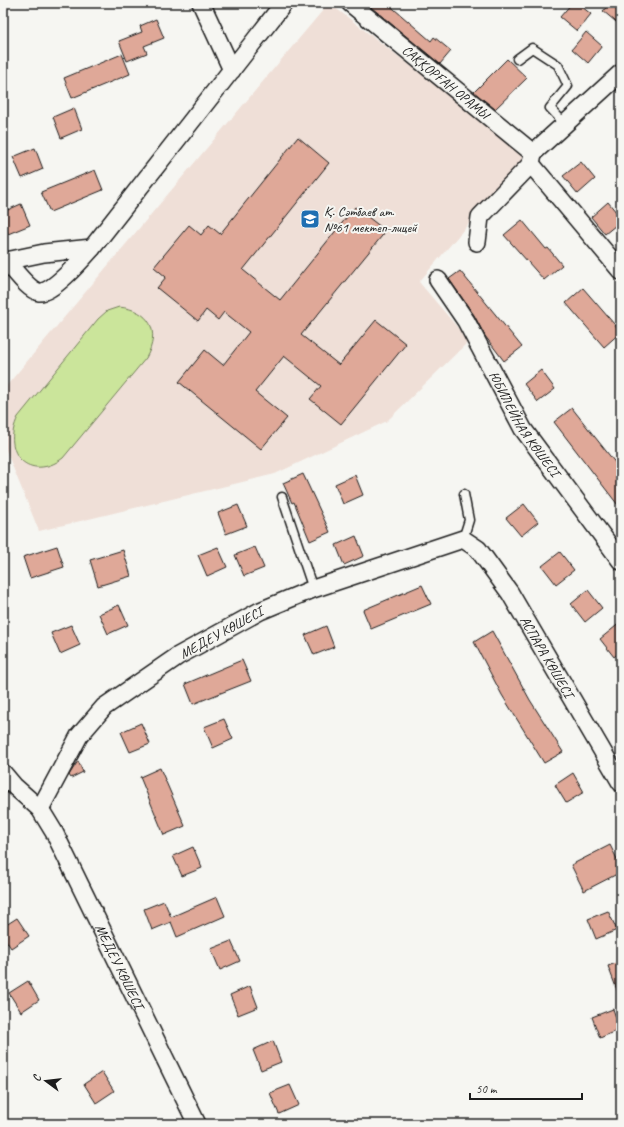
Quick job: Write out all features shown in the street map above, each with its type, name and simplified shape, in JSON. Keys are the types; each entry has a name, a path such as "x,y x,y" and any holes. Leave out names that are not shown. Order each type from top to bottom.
{"street":[{"path":"201,3 232,70"},
{"path":"4,259 32,288 39,292 46,292 71,270 92,248 284,3"},
{"name":"САҚҚОРҒАН ОРАМЫ","path":"350,3 532,159 621,271"},
{"path":"477,242 480,217 565,124 621,73"},
{"path":"4,259 92,248"},
{"name":"ЮБИЛЕЙНАЯ КӨШЕСІ","path":"438,280 466,321 523,429 621,562"},
{"name":"МЕДЕУ КӨШЕСІ","path":"40,809 78,736 104,707 178,656 260,611 313,589 463,539"},
{"name":"АСПАРА КӨШЕСІ","path":"463,539 478,549 510,592 621,783"},
{"name":"МЕДЕУ КӨШЕСІ","path":"3,773 14,786 40,809 57,839 197,1124"}],"lane":[{"path":"517,59 532,48 558,65 568,86 550,108 565,124"},
{"path":"463,539 469,520 464,494"},
{"path":"282,497 313,589"}],"shaded area":[{"name":"Қ. Сәтбаев ат. №61 мектеп-лицей","path":"329,3 527,155 419,282 469,341 387,421 275,474 39,531 3,443 3,390"}],"green space":[{"path":"119,307 138,312 145,317 150,324 152,339 146,358 63,458 51,465 40,467 30,466 21,460 16,452 13,442 13,430 18,417 98,319 107,311"}],"building":[{"path":"366,3 387,3 431,41 434,37 451,51 440,64"},
{"path":"572,3 577,3 591,14 577,31 560,17"},
{"path":"610,3 621,3 621,26 603,11"},
{"path":"156,19 164,38 144,46 147,53 127,61 119,41 142,32 140,26"},
{"path":"586,32 602,46 588,63 572,49"},
{"path":"122,54 130,74 72,98 64,78"},
{"path":"507,59 527,78 495,109 474,92"},
{"path":"74,108 82,129 61,138 53,117"},
{"path":"298,137 329,163 243,270 280,300 355,207 386,231 301,335 339,365 376,320 406,344 341,424 310,399 321,386 284,356 255,392 287,418 261,449 179,382 205,350 223,365 249,332 224,312 218,320 206,310 198,321 157,288 166,277 154,267 189,225 201,235 209,225 220,234"},
{"path":"35,148 43,169 22,178 13,157"},
{"path":"581,162 595,179 578,194 563,176"},
{"path":"95,170 103,190 50,212 41,192"},
{"path":"608,202 621,218 621,221 605,234 591,217"},
{"path":"21,204 30,225 8,234 3,221 3,212"},
{"path":"522,220 546,249 548,248 562,265 544,280 504,235"},
{"path":"460,271 522,347 504,361 485,336 474,315 449,279"},
{"path":"583,288 621,332 604,347 566,303"},
{"path":"541,370 555,389 538,402 524,384"},
{"path":"572,408 621,470 621,509 554,422"},
{"path":"303,474 330,532 310,541 294,502 292,503 283,483"},
{"path":"355,475 363,495 343,504 335,484"},
{"path":"524,504 538,522 521,536 506,518"},
{"path":"238,505 247,526 226,534 218,513"},
{"path":"356,536 364,556 344,565 336,545"},
{"path":"57,546 64,567 30,578 23,557"},
{"path":"218,547 227,567 207,576 198,555"},
{"path":"255,547 264,568 244,576 235,555"},
{"path":"123,550 131,576 98,586 90,560"},
{"path":"560,552 574,570 556,584 542,566"},
{"path":"422,585 431,604 371,629 363,610"},
{"path":"588,590 602,608 585,622 571,604"},
{"path":"119,605 128,625 108,634 99,614"},
{"path":"621,622 621,651 614,657 600,639"},
{"path":"71,625 80,645 60,654 51,633"},
{"path":"326,626 334,647 314,655 305,635"},
{"path":"492,631 530,700 563,752 544,763 502,695 474,642"},
{"path":"242,660 251,681 193,704 185,684"},
{"path":"224,719 233,739 213,748 204,727"},
{"path":"141,723 150,744 130,752 121,732"},
{"path":"78,761 83,772 71,778 69,775"},
{"path":"160,768 185,826 164,835 140,777"},
{"path":"573,773 584,792 566,803 555,785"},
{"path":"610,845 621,867 621,872 584,891 571,865"},
{"path":"193,847 202,868 182,876 173,856"},
{"path":"217,897 225,916 177,937 171,922 152,930 144,909 164,901 171,917"},
{"path":"608,911 617,930 596,939 588,919"},
{"path":"17,918 29,936 11,948 3,936 3,927"},
{"path":"231,941 240,961 220,970 211,949"},
{"path":"621,961 621,998 620,998 608,966"},
{"path":"28,981 39,1000 21,1012 9,993"},
{"path":"250,986 258,1007 238,1015 230,995"},
{"path":"613,1009 620,1029 600,1038 592,1017"},
{"path":"273,1041 281,1062 261,1070 253,1050"},
{"path":"102,1072 114,1091 96,1103 84,1084"},
{"path":"290,1085 299,1105 279,1114 270,1093"}],"place":[{"name":"Қ. Сәтбаев ат. №61 мектеп-лицей","path":"310,219"}]}
